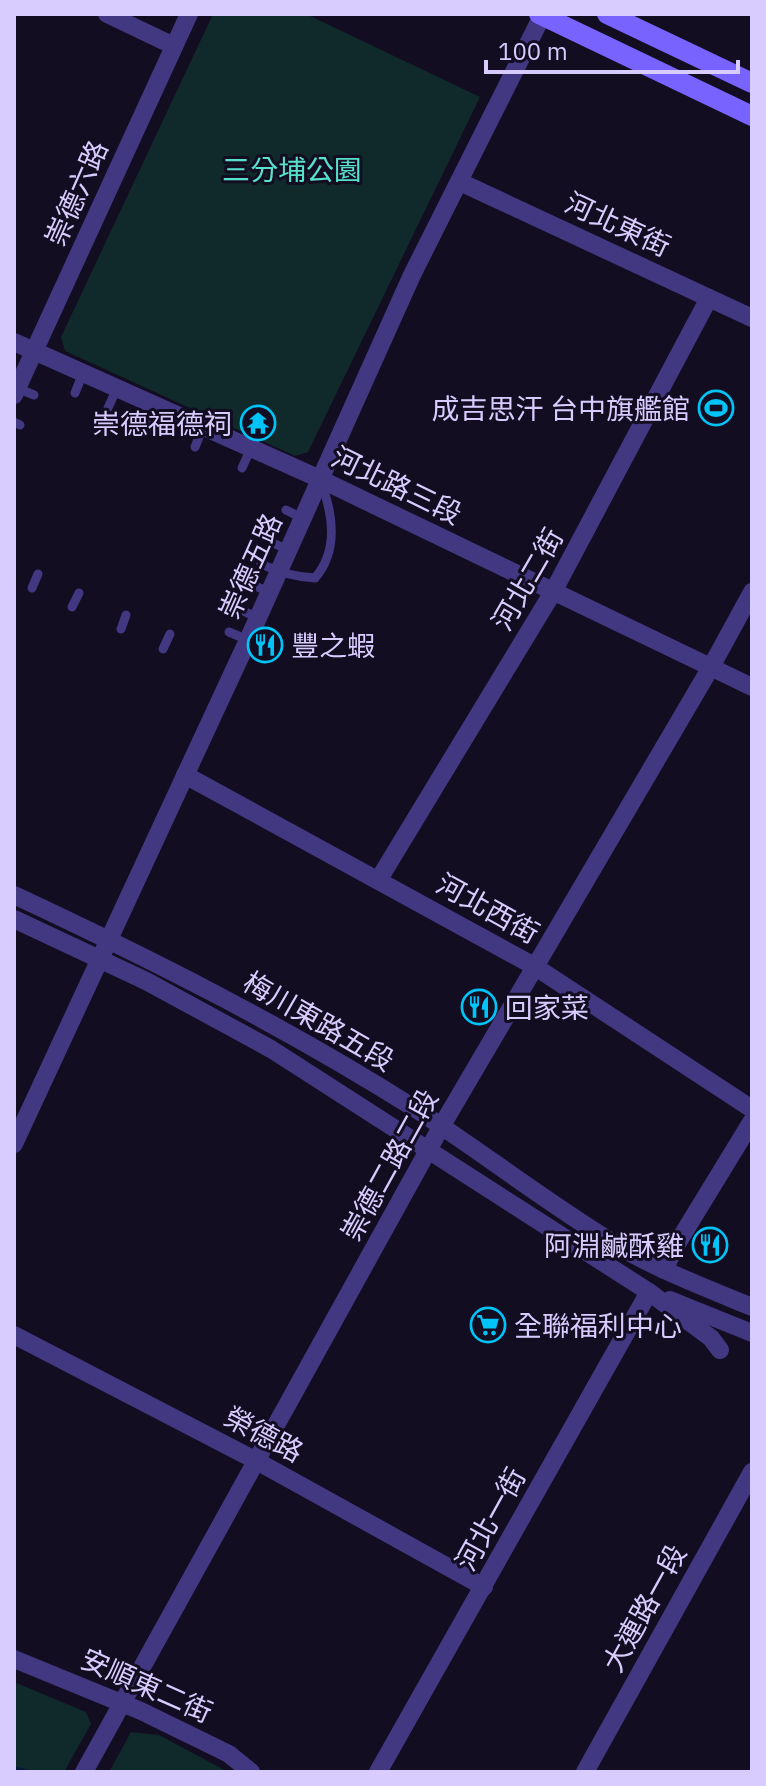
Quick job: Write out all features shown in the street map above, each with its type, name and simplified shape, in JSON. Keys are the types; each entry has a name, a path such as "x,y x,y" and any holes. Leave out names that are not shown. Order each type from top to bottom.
{"main road":[{"path":"607,14 752,83"},
{"path":"541,15 752,116"}],"street":[{"path":"107,14 174,46"},
{"name":"崇德六路","path":"22,393 34,351 189,14"},
{"name":"崇德五路","path":"14,1144 258,618 278,572 279,546 294,514 320,479 412,275 541,15"},
{"name":"河北東街","path":"460,182 752,318"},
{"name":"河北二街","path":"379,879 553,592 709,298"},
{"name":"河北路三段","path":"14,342 320,479 752,687"},
{"name":"崇德二路二段","path":"84,1772 441,1127 752,592"},
{"name":"河北西街","path":"185,775 534,966 752,1109"},
{"name":"梅川東路五段","path":"14,895 283,1030 441,1127 616,1245 664,1270 752,1307"},
{"name":"梅川東路五段","path":"14,919 146,981 271,1049 649,1292 711,1338 720,1350"},
{"path":"664,1270 752,1121"},
{"name":"梅川東路五段","path":"649,1292 752,1333"},
{"name":"河北一街","path":"378,1772 649,1292"},
{"name":"榮德路","path":"14,1335 255,1460 484,1587"},
{"name":"大連路一段","path":"585,1772 752,1472"},
{"name":"安順東二街","path":"14,1659 123,1703 229,1754 251,1772"}],"lane":[{"path":"75,393 83,373"},
{"path":"108,408 117,388"},
{"path":"150,427 158,407"},
{"path":"195,447 203,427"},
{"path":"242,468 251,448"},
{"path":"261,564 278,572 315,578 322,569 332,542 332,523 320,479"},
{"path":"32,588 38,574"},
{"path":"251,584 269,592"},
{"path":"72,607 79,593"},
{"path":"239,609 258,618"},
{"path":"121,629 126,615"},
{"path":"229,632 248,640"},
{"path":"163,649 170,634"}],"green space":[{"name":"三分埔公園","path":"213,14 306,14 480,97 308,452 295,456 65,351 61,337"},
{"path":"14,1682 86,1712 91,1724 64,1772 14,1772"},
{"path":"131,1732 159,1735 228,1772 109,1772"}],"waterway":[{"path":"14,1769 27,1772"}],"place":[{"name":"成吉思汗 台中旗艦館","path":"716,408"},
{"name":"崇德福德祠","path":"258,423"},
{"name":"豐之蝦","path":"265,645"},
{"name":"回家菜","path":"479,1007"},
{"name":"阿淵鹹酥雞","path":"710,1245"},
{"name":"全聯福利中心","path":"488,1325"}]}
